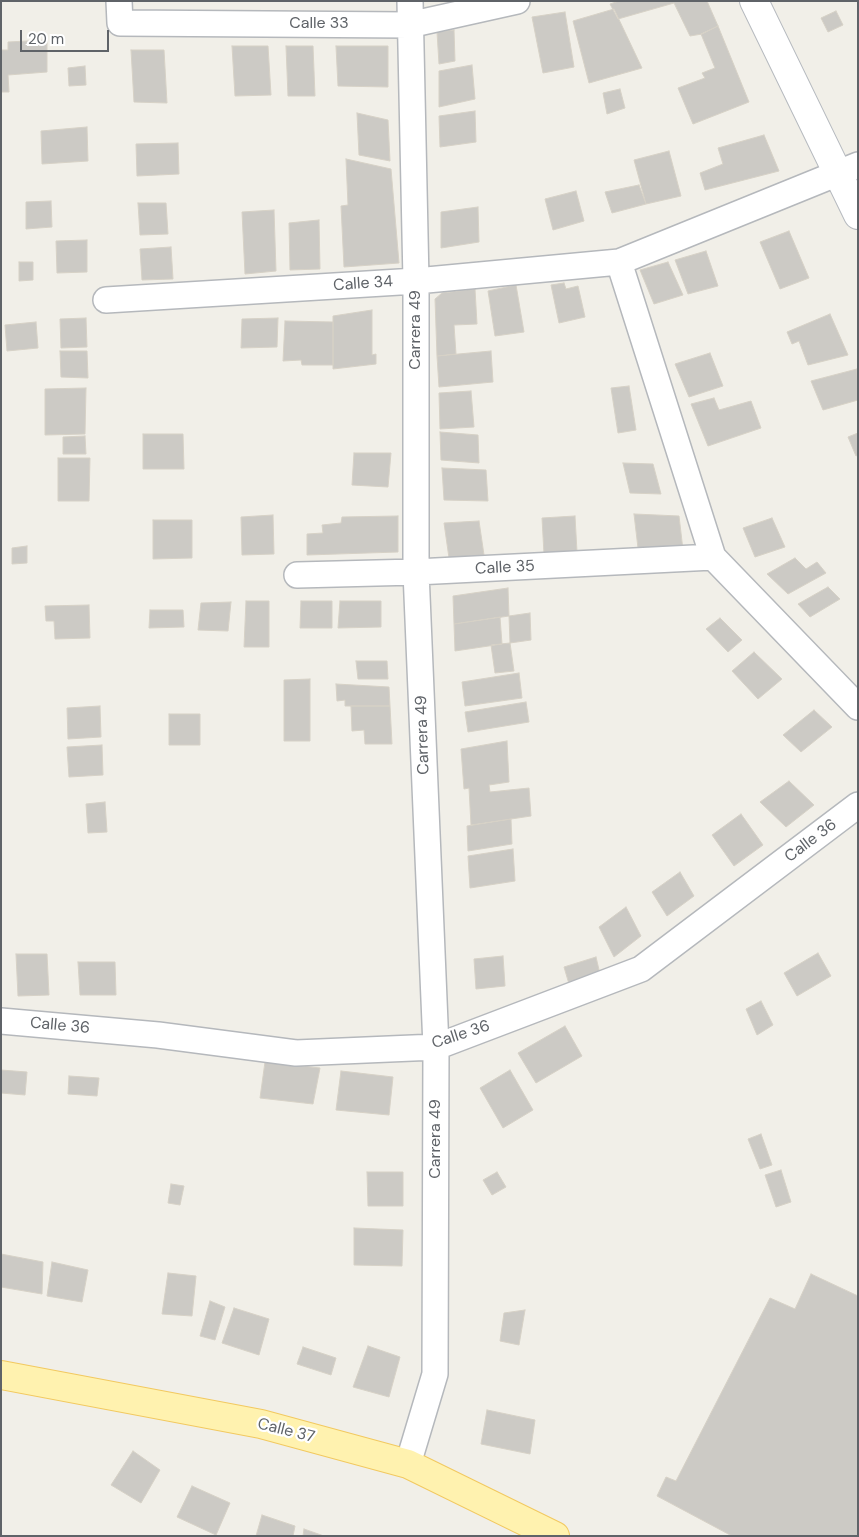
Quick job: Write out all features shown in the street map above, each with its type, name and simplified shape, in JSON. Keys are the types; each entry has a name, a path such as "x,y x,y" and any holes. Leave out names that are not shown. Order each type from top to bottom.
{"main road":[{"path":"754,1 848,170 858,215"},
{"name":"Calle 37","path":"1,1375 261,1424 408,1464 555,1536"}],"street":[{"name":"Calle 33","path":"119,12 409,13 517,1"},
{"name":"Carrera 49","path":"408,1464 435,1374 436,1047 416,572 416,281 409,13"},
{"name":"Calle 34","path":"106,300 416,281 619,262 848,170"},
{"path":"619,262 713,557 858,708"},
{"name":"Calle 35","path":"297,575 416,572 713,557"},
{"name":"Calle 36","path":"1,1021 158,1035 296,1053 436,1047 641,970 858,805"}],"building":[{"path":"619,1 707,1 718,26 702,34 690,36 674,3 618,19 610,4"},
{"path":"614,9 642,68 589,83 573,21"},
{"path":"836,11 843,25 828,32 821,18"},
{"path":"565,12 574,67 543,73 532,17"},
{"path":"718,26 749,102 693,124 678,88 705,78 702,73 715,68 701,34"},
{"path":"454,30 455,61 439,64 437,32"},
{"path":"47,40 47,72 8,75 9,92 1,92 1,50 8,50 8,42"},
{"path":"232,46 268,46 271,95 235,96"},
{"path":"286,46 313,46 315,96 288,96"},
{"path":"336,46 388,46 388,87 338,86"},
{"path":"131,50 164,50 167,103 134,102"},
{"path":"472,65 475,99 439,107 439,71"},
{"path":"85,66 86,85 69,86 68,68"},
{"path":"620,89 625,108 607,114 603,93"},
{"path":"475,111 476,142 440,147 439,116"},
{"path":"357,113 388,120 390,161 359,155"},
{"path":"87,127 88,161 42,164 41,131"},
{"path":"764,135 779,171 705,190 700,173 723,164 718,148"},
{"path":"178,143 179,174 137,176 136,144"},
{"path":"669,151 681,196 646,204 634,160"},
{"path":"346,159 391,169 399,263 344,267 341,206 348,205"},
{"path":"639,185 646,204 612,213 605,192"},
{"path":"576,191 584,221 553,230 545,199"},
{"path":"51,201 52,227 26,229 26,202"},
{"path":"138,203 166,203 168,234 140,235"},
{"path":"478,207 479,242 441,248 441,212"},
{"path":"274,210 276,271 245,274 242,212"},
{"path":"319,220 320,269 290,270 289,223"},
{"path":"789,231 809,278 780,289 760,242"},
{"path":"87,240 87,272 57,273 56,241"},
{"path":"171,247 173,279 142,280 140,249"},
{"path":"706,251 718,286 688,294 675,260"},
{"path":"19,262 33,262 33,280 19,281"},
{"path":"668,262 683,295 654,304 640,270"},
{"path":"564,283 566,289 578,286 585,317 559,323 551,285"},
{"path":"516,285 524,332 495,336 488,291"},
{"path":"475,289 477,324 454,325 456,354 437,356 435,299 442,293"},
{"path":"372,310 372,355 376,354 376,364 333,369 333,316"},
{"path":"830,314 848,355 808,365 799,341 792,344 787,332"},
{"path":"86,318 87,347 61,348 60,319"},
{"path":"278,318 277,347 241,348 242,319"},
{"path":"285,321 333,322 333,365 302,365 301,360 283,361"},
{"path":"36,322 38,348 7,351 5,325"},
{"path":"60,351 87,351 88,378 61,377"},
{"path":"491,351 493,382 439,387 437,356"},
{"path":"710,353 723,386 689,397 675,364"},
{"path":"857,369 858,400 823,410 811,381"},
{"path":"629,386 636,430 618,433 611,388"},
{"path":"86,388 85,434 45,435 45,389"},
{"path":"471,391 474,427 440,429 439,393"},
{"path":"714,398 719,410 751,401 761,428 708,446 691,404"},
{"path":"440,432 478,435 479,463 441,460"},
{"path":"858,433 858,455 856,456 848,437"},
{"path":"143,434 183,434 184,469 143,469"},
{"path":"85,436 86,454 63,454 63,437"},
{"path":"354,453 391,453 388,487 352,485"},
{"path":"58,458 90,458 89,501 58,501"},
{"path":"623,463 653,464 661,494 630,493"},
{"path":"442,468 486,470 488,501 444,500"},
{"path":"634,514 679,516 683,550 638,548"},
{"path":"273,515 274,554 242,555 241,517"},
{"path":"398,516 398,552 307,555 307,534 323,533 322,525 341,523 342,517"},
{"path":"575,516 577,552 544,554 542,518"},
{"path":"772,518 785,547 755,557 743,528"},
{"path":"153,520 192,520 192,558 153,559"},
{"path":"479,521 484,555 449,558 444,523"},
{"path":"27,546 27,563 12,564 12,548"},
{"path":"795,558 806,569 817,562 826,573 788,594 767,574"},
{"path":"828,587 840,599 810,617 798,604"},
{"path":"508,588 509,616 454,624 453,596"},
{"path":"246,601 269,601 269,647 244,647"},
{"path":"301,601 332,601 332,628 300,628"},
{"path":"340,601 381,601 381,627 338,628"},
{"path":"231,602 228,631 198,630 201,603"},
{"path":"89,605 90,638 55,639 54,621 46,621 45,606"},
{"path":"150,610 183,610 184,627 149,628"},
{"path":"530,613 531,640 510,643 509,616"},
{"path":"500,617 502,644 455,651 454,624"},
{"path":"720,618 742,640 728,652 706,629"},
{"path":"510,643 514,671 495,673 491,645"},
{"path":"754,652 782,679 758,699 732,671"},
{"path":"356,661 387,661 388,679 358,679"},
{"path":"519,673 522,698 465,706 462,682"},
{"path":"310,679 310,741 284,741 284,680"},
{"path":"336,684 389,687 390,706 345,706 345,700 337,701"},
{"path":"526,702 529,722 468,732 465,712"},
{"path":"100,706 101,737 68,739 67,708"},
{"path":"351,706 390,706 392,744 365,744 364,730 352,731"},
{"path":"814,710 832,727 801,752 783,735"},
{"path":"169,714 200,714 200,745 169,745"},
{"path":"507,741 509,782 489,785 490,792 529,788 531,816 471,825 469,788 464,789 461,749"},
{"path":"102,745 103,775 69,777 67,747"},
{"path":"789,781 814,805 786,827 760,802"},
{"path":"105,802 107,832 88,833 86,804"},
{"path":"741,814 763,845 734,866 712,835"},
{"path":"511,819 512,844 468,851 467,826"},
{"path":"513,849 515,881 470,888 468,856"},
{"path":"680,872 694,896 667,916 652,892"},
{"path":"626,907 641,936 614,957 599,927"},
{"path":"818,953 831,976 797,996 784,973"},
{"path":"16,954 47,954 49,995 18,996"},
{"path":"503,956 505,986 476,989 474,959"},
{"path":"596,957 600,974 569,984 564,967"},
{"path":"78,962 115,962 116,995 80,995"},
{"path":"761,1001 773,1025 757,1035 746,1009"},
{"path":"565,1026 582,1056 536,1083 518,1053"},
{"path":"265,1062 320,1068 313,1104 260,1098"},
{"path":"1,1070 27,1072 25,1095 1,1093"},
{"path":"510,1070 533,1110 503,1128 480,1088"},
{"path":"341,1071 393,1077 389,1115 336,1110"},
{"path":"69,1076 99,1078 97,1096 68,1094"},
{"path":"761,1134 772,1165 760,1169 748,1139"},
{"path":"781,1170 791,1202 776,1207 765,1175"},
{"path":"367,1172 403,1172 403,1206 368,1206"},
{"path":"497,1172 506,1187 492,1195 483,1180"},
{"path":"171,1184 184,1186 180,1205 168,1203"},
{"path":"354,1228 403,1230 402,1266 354,1265"},
{"path":"1,1254 43,1262 42,1294 1,1287"},
{"path":"52,1262 88,1270 82,1302 47,1296"},
{"path":"168,1273 196,1276 192,1316 162,1314"},
{"path":"811,1274 858,1296 858,1536 732,1536 657,1496 666,1477 676,1481 770,1298 795,1309"},
{"path":"210,1301 225,1307 215,1340 200,1336"},
{"path":"234,1308 269,1319 259,1355 222,1343"},
{"path":"525,1310 519,1345 500,1341 504,1313"},
{"path":"368,1346 400,1357 389,1397 353,1387"},
{"path":"303,1347 336,1358 331,1375 297,1364"},
{"path":"487,1410 535,1420 530,1454 481,1444"},
{"path":"133,1451 160,1470 141,1503 111,1485"},
{"path":"192,1486 230,1503 216,1535 177,1517"},
{"path":"262,1515 295,1526 293,1536 256,1536"},
{"path":"304,1529 324,1536 303,1536"}]}
